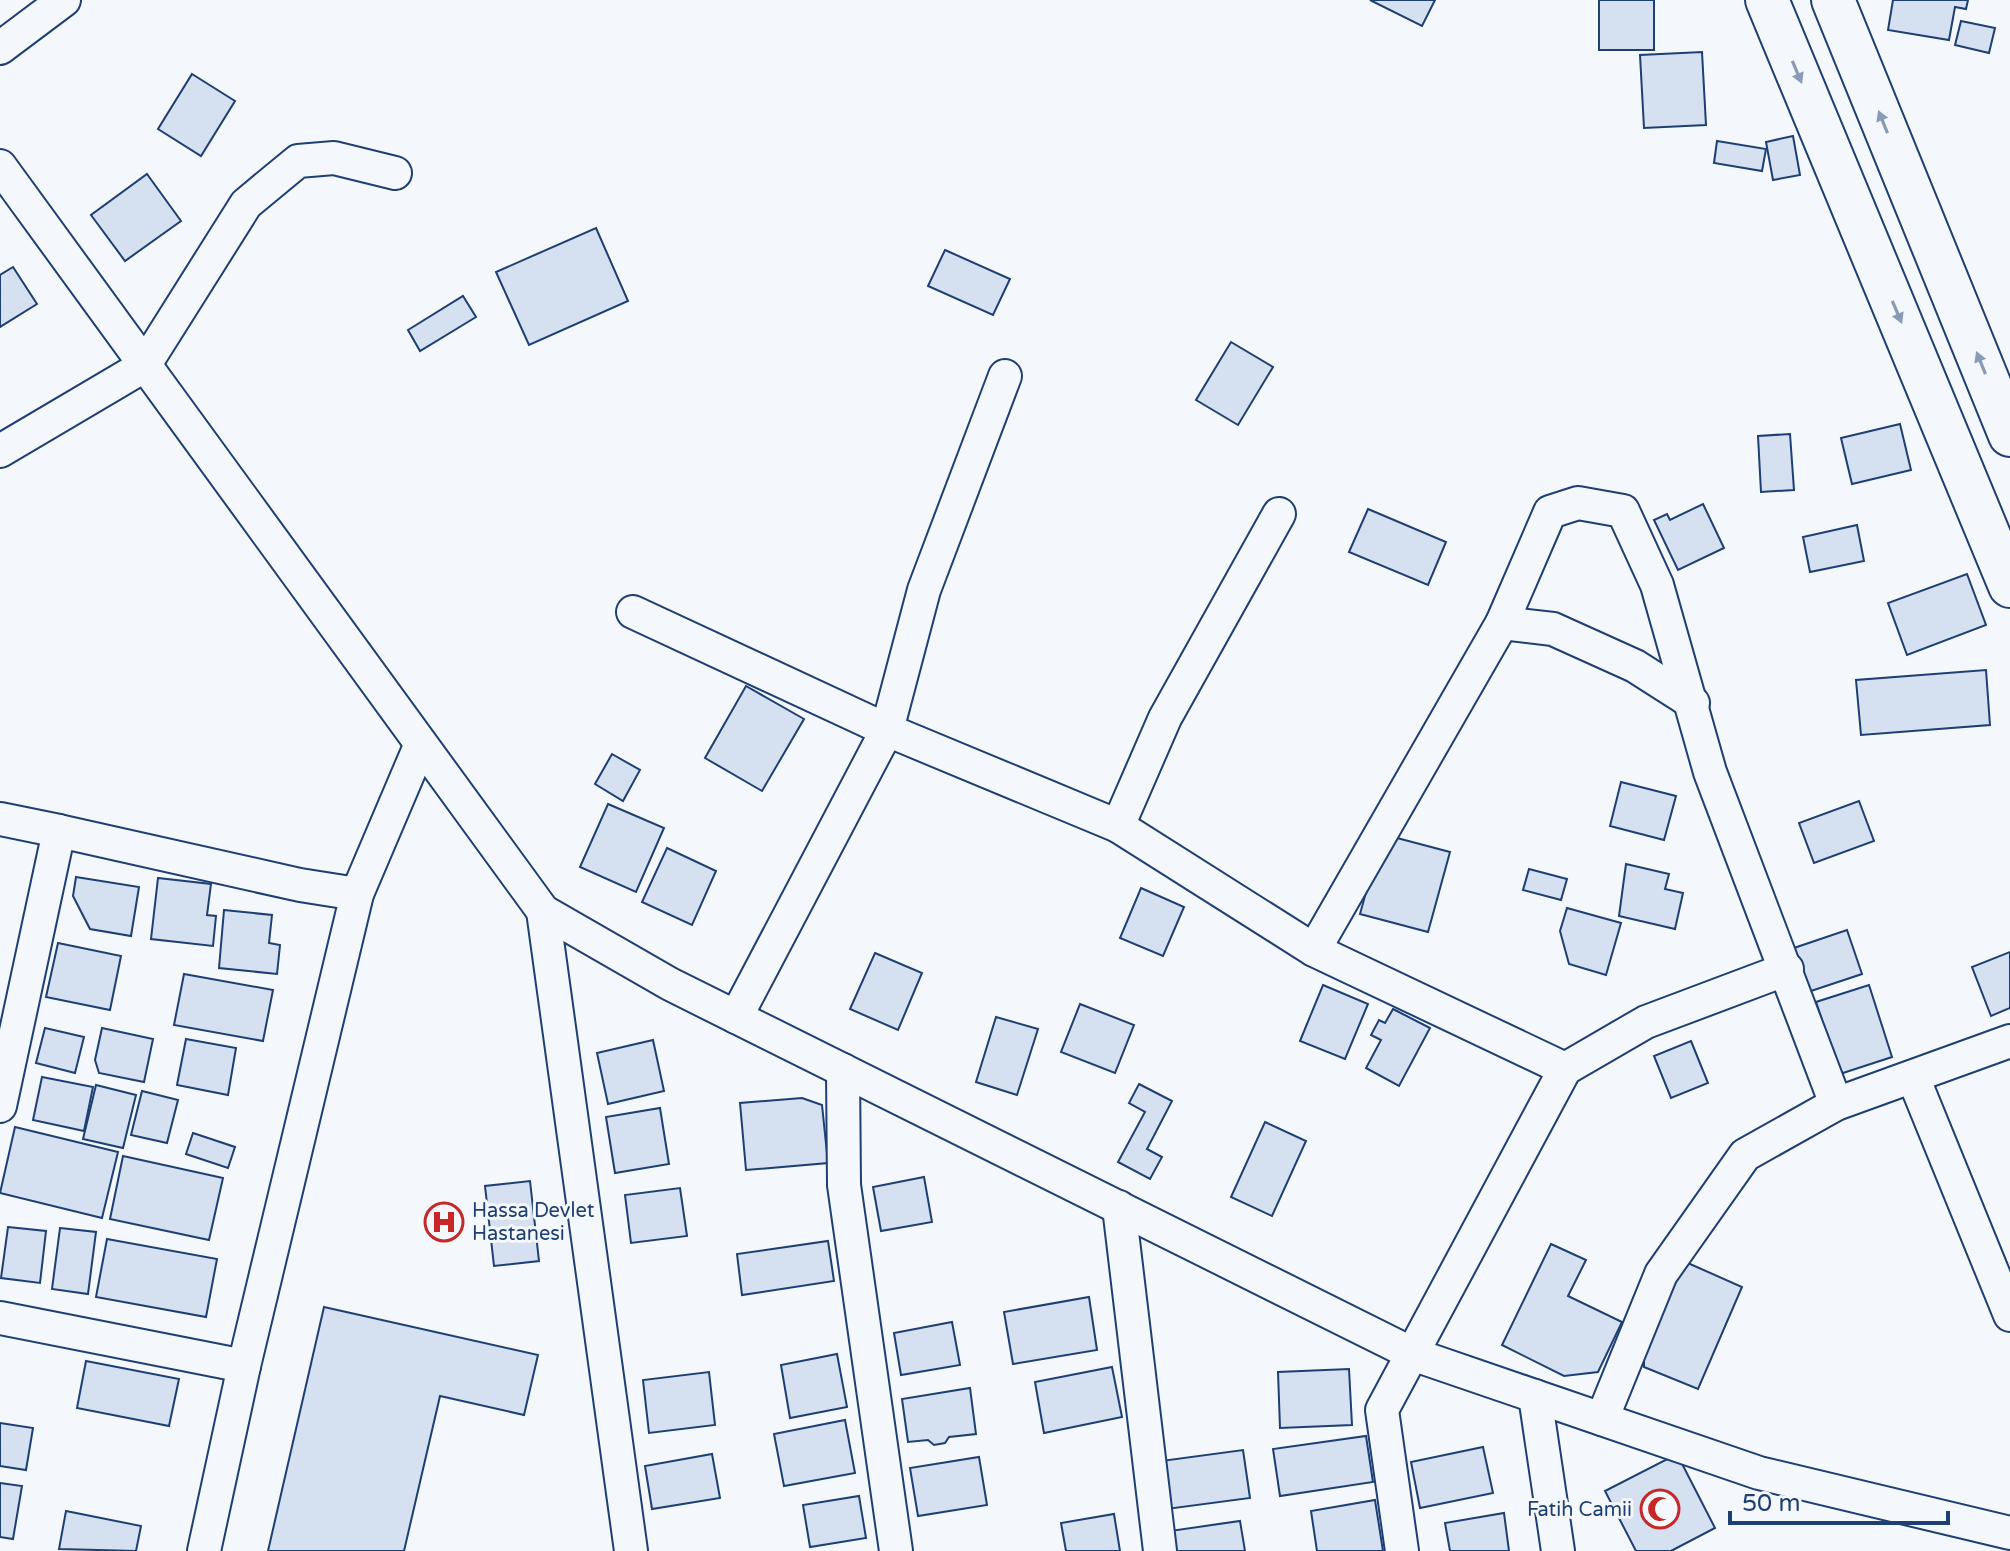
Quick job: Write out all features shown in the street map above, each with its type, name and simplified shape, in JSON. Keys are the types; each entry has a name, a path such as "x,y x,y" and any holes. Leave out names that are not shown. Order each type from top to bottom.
{"main road":[{"path":"1767,0 2010,586"},
{"path":"1833,0 2010,435"}],"street":[{"path":"0,48 64,0"},
{"path":"0,451 144,366 246,204 298,161 334,158 395,173"},
{"path":"0,166 543,911 670,984 1415,1355 1759,1473 2010,1533"},
{"path":"736,1017 887,730 924,590 1005,376"},
{"path":"1314,950 1502,623 1550,512 1578,503 1623,511 1657,585 1693,703 1710,772 1836,1104"},
{"path":"1118,826 1165,718 1279,514"},
{"path":"633,612 887,730 1118,826 1314,950 1565,1069"},
{"path":"1502,623 1553,629 1635,666 1693,703"},
{"path":"204,1551 244,1366 357,894 420,746"},
{"path":"0,819 300,885 357,894"},
{"path":"0,1106 7,1046 59,831"},
{"path":"543,911 631,1551"},
{"path":"1402,1551 1382,1410 1415,1355 1565,1069 1646,1022 1787,969"},
{"path":"1602,1419 1661,1274 1745,1155 1836,1104 2010,1041"},
{"path":"843,1070 844,1185 896,1551"},
{"path":"1913,1077 2010,1315"},
{"path":"1119,1207 1160,1551"},
{"path":"0,1318 244,1366"},
{"path":"1535,1396 1558,1551"}],"building":[{"path":"1370,0 1435,0 1422,26"},
{"path":"1599,0 1654,0 1654,50 1599,50"},
{"path":"1893,0 1968,0 1966,9 1955,7 1949,40 1888,30"},
{"path":"1961,21 1995,28 1989,53 1955,45"},
{"path":"1702,52 1706,125 1644,128 1640,55"},
{"path":"192,74 235,101 201,156 158,129"},
{"path":"1793,136 1800,175 1773,180 1766,142"},
{"path":"1717,141 1766,149 1762,171 1714,163"},
{"path":"147,174 181,221 125,261 91,215"},
{"path":"596,228 628,301 529,345 496,272"},
{"path":"945,250 1010,279 993,315 928,286"},
{"path":"13,267 37,304 0,327 0,275"},
{"path":"463,296 476,317 420,351 408,330"},
{"path":"1231,342 1273,367 1238,425 1196,400"},
{"path":"1900,424 1911,470 1852,484 1841,438"},
{"path":"1790,434 1794,490 1761,492 1758,436"},
{"path":"1703,504 1724,548 1678,570 1654,520 1667,514 1670,520"},
{"path":"1368,509 1446,542 1428,585 1349,552"},
{"path":"1857,525 1864,561 1810,572 1803,537"},
{"path":"1967,574 1986,625 1907,655 1888,603"},
{"path":"1986,670 1990,725 1861,735 1856,680"},
{"path":"746,686 804,719 762,791 705,758"},
{"path":"612,754 640,770 623,801 595,784"},
{"path":"1621,782 1676,796 1664,840 1610,826"},
{"path":"1859,801 1874,841 1814,863 1799,823"},
{"path":"608,804 664,828 636,892 580,867"},
{"path":"1382,834 1450,852 1428,932 1360,914"},
{"path":"667,848 716,871 692,925 642,902"},
{"path":"1626,864 1669,874 1665,889 1683,893 1675,929 1619,916"},
{"path":"1529,869 1567,879 1561,900 1523,890"},
{"path":"76,877 139,887 131,936 90,929 73,896"},
{"path":"158,878 211,884 207,915 216,916 213,946 151,939"},
{"path":"1141,888 1184,907 1163,956 1120,938"},
{"path":"1567,908 1621,923 1606,975 1569,964 1560,931"},
{"path":"224,910 272,915 269,943 280,945 277,974 219,968"},
{"path":"1847,930 1862,974 1808,992 1794,948"},
{"path":"58,943 121,956 110,1010 46,997"},
{"path":"2010,952 2010,1008 1991,1016 1972,967"},
{"path":"875,953 922,973 898,1030 850,1009"},
{"path":"184,974 273,990 263,1041 174,1025"},
{"path":"1323,985 1368,1004 1345,1059 1300,1041"},
{"path":"1869,985 1892,1057 1840,1074 1816,1002"},
{"path":"1080,1004 1134,1025 1115,1073 1061,1052"},
{"path":"1393,1009 1430,1028 1399,1086 1366,1068 1381,1040 1371,1035 1379,1020 1385,1023"},
{"path":"996,1017 1038,1029 1017,1095 976,1082"},
{"path":"45,1028 84,1037 75,1073 36,1063"},
{"path":"102,1028 153,1039 144,1082 99,1073 95,1060"},
{"path":"186,1039 236,1048 228,1095 177,1085"},
{"path":"653,1040 664,1091 608,1104 597,1053"},
{"path":"1691,1041 1708,1083 1671,1098 1654,1056"},
{"path":"42,1077 93,1087 84,1131 33,1120"},
{"path":"1139,1084 1172,1101 1147,1149 1162,1157 1150,1179 1118,1162 1145,1112 1129,1103"},
{"path":"96,1085 136,1095 123,1148 83,1139"},
{"path":"142,1091 178,1100 167,1143 131,1135"},
{"path":"802,1098 822,1105 828,1163 746,1170 740,1103"},
{"path":"660,1108 669,1164 615,1173 606,1117"},
{"path":"1265,1122 1306,1141 1272,1216 1231,1197"},
{"path":"15,1127 118,1152 102,1218 0,1193"},
{"path":"193,1133 235,1147 228,1168 186,1154"},
{"path":"123,1156 223,1178 209,1240 110,1219"},
{"path":"924,1177 932,1222 881,1231 873,1187"},
{"path":"530,1181 539,1261 494,1266 485,1186"},
{"path":"680,1188 687,1236 631,1243 625,1195"},
{"path":"8,1227 46,1231 40,1283 1,1278"},
{"path":"60,1228 96,1232 88,1294 52,1289"},
{"path":"107,1239 217,1259 206,1317 96,1297"},
{"path":"828,1241 834,1281 742,1295 737,1254"},
{"path":"1551,1244 1586,1260 1568,1296 1622,1322 1598,1372 1564,1376 1502,1345"},
{"path":"1681,1260 1742,1287 1698,1389 1644,1367 1644,1346"},
{"path":"1089,1297 1097,1350 1013,1364 1004,1312"},
{"path":"324,1307 538,1355 524,1415 440,1396 404,1551 268,1551"},
{"path":"952,1322 960,1365 901,1375 894,1333"},
{"path":"837,1354 847,1407 790,1418 781,1365"},
{"path":"86,1361 179,1379 169,1426 77,1408"},
{"path":"1112,1367 1122,1417 1044,1433 1035,1382"},
{"path":"1349,1369 1352,1425 1280,1428 1278,1372"},
{"path":"709,1372 715,1425 649,1433 643,1380"},
{"path":"970,1388 976,1434 949,1437 945,1443 934,1445 928,1440 908,1442 902,1399"},
{"path":"845,1420 855,1473 784,1486 774,1434"},
{"path":"0,1423 33,1428 26,1470 0,1466"},
{"path":"1366,1436 1373,1482 1280,1496 1273,1449"},
{"path":"1483,1447 1493,1493 1420,1508 1411,1462"},
{"path":"1243,1450 1250,1498 1167,1509 1161,1461"},
{"path":"712,1454 720,1498 652,1509 645,1466"},
{"name":"Fatih Camii","path":"1677,1454 1715,1528 1671,1551 1636,1551 1605,1491"},
{"path":"979,1457 987,1505 918,1516 910,1468"},
{"path":"0,1483 22,1486 13,1539 0,1537"},
{"path":"859,1496 866,1538 810,1547 803,1505"},
{"path":"1375,1500 1383,1551 1317,1551 1311,1511"},
{"path":"66,1511 141,1526 136,1551 59,1549"},
{"path":"1504,1513 1509,1551 1450,1551 1445,1523"},
{"path":"1114,1514 1120,1551 1066,1551 1061,1523"},
{"path":"1240,1521 1245,1551 1173,1551 1170,1531"}],"place":[{"name":"Hassa Devlet Hastanesi","path":"444,1222"},
{"name":"Fatih Camii","path":"1660,1509"}]}
